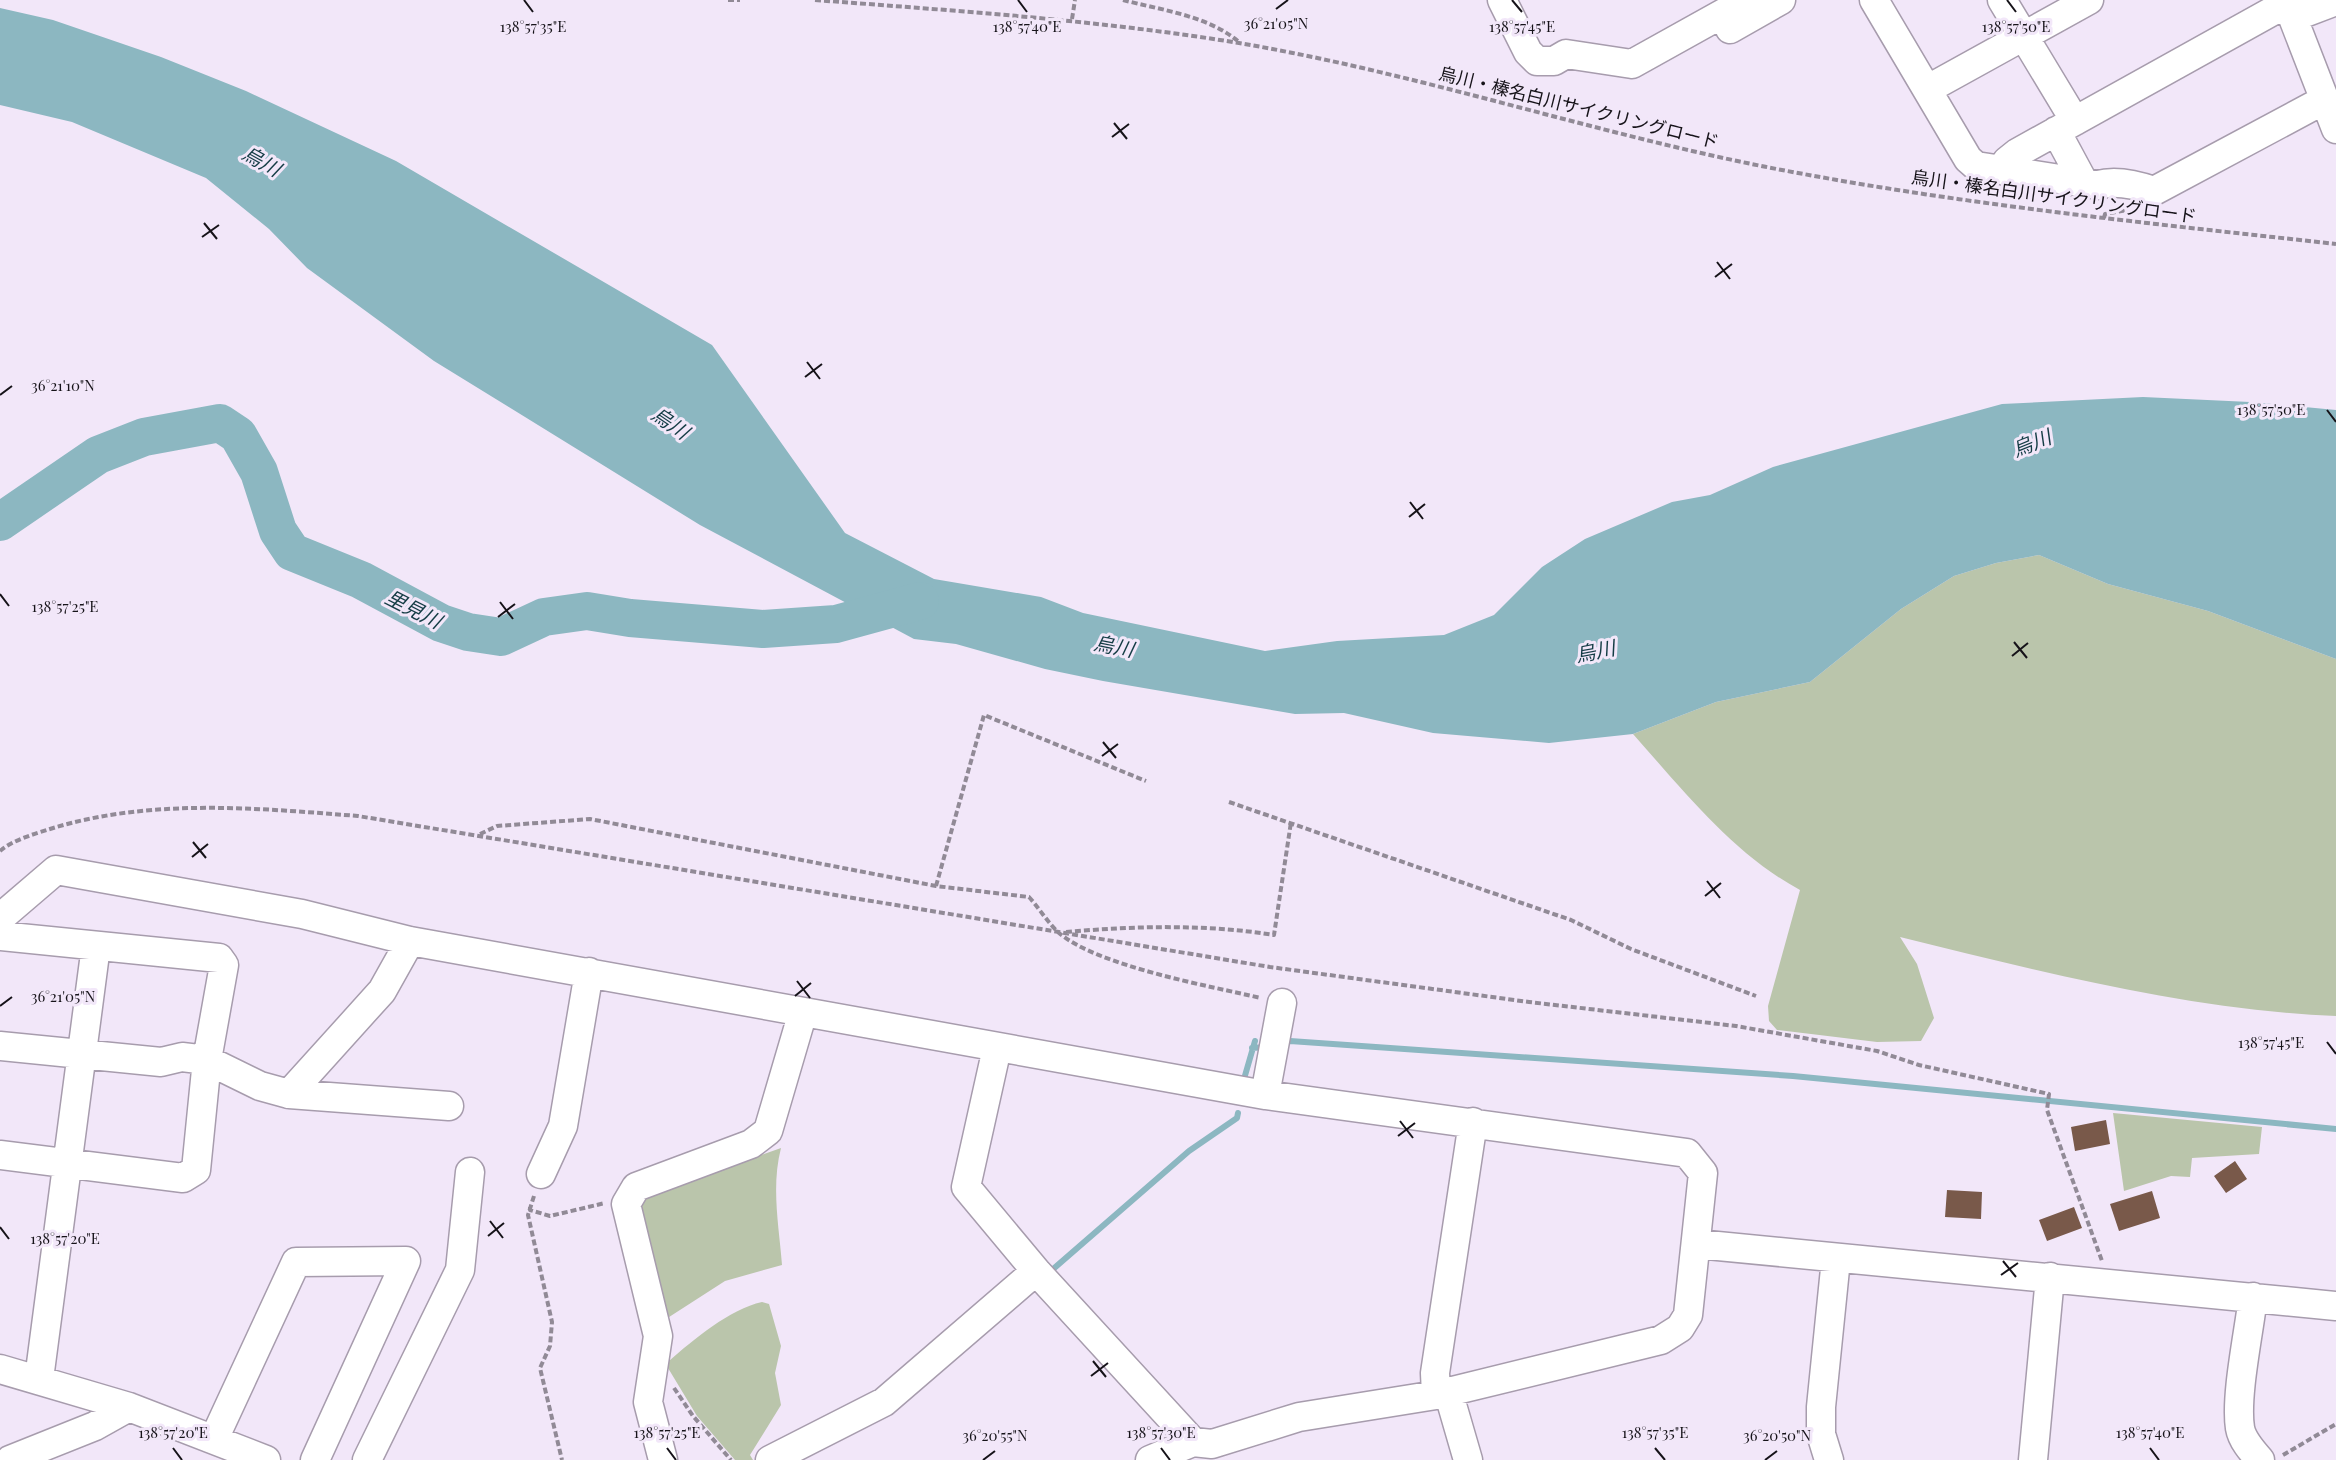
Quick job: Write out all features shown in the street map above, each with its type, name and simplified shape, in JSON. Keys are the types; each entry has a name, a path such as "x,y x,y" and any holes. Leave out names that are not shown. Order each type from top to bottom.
{"street":[{"path":"1502,0 1528,52 1537,61 1554,61 1566,54 1632,64 1739,12 1781,0"},
{"path":"2002,0 2024,36 2091,184"},
{"path":"1928,89 2089,0"},
{"path":"2005,171 2007,161 2066,126 2289,7 2336,1"},
{"path":"1878,2 1968,159 1976,166 2091,184 2107,183 2154,191 2331,111 2289,7"},
{"path":"0,918 56,870 302,914 410,941 1265,1095 1687,1153 1702,1173 1697,1244 1688,1315 1680,1328 1671,1335 1442,1393 1299,1417 1212,1444 1193,1442 1150,1460"},
{"path":"0,936 219,958 224,965 207,1060 196,1170 183,1178 0,1155"},
{"path":"289,1094 382,991 410,941"},
{"path":"39,1379 96,946"},
{"path":"542,1174 563,1126 589,972"},
{"path":"1265,1095 1282,1003"},
{"path":"663,1460 648,1401 656,1362 658,1336 626,1204 636,1187 751,1144 768,1131 803,1012"},
{"path":"0,1046 80,1056 160,1062 182,1057 207,1060 260,1086 289,1094 449,1106"},
{"path":"997,1048 966,1187 1036,1272 1193,1442"},
{"path":"1468,1460 1435,1373 1473,1122"},
{"path":"367,1460 460,1270 470,1172"},
{"path":"1697,1244 2336,1306"},
{"path":"1829,1460 1821,1434 1821,1407 1836,1259"},
{"path":"214,1439 296,1262 406,1261 315,1460"},
{"path":"770,1460 884,1402 1036,1272"},
{"path":"2033,1460 2050,1277"},
{"path":"2253,1297 2239,1408 2240,1430 2249,1447 2260,1460"},
{"path":"0,1369 129,1407 267,1460"},
{"path":"10,1460 95,1426 129,1407"}],"path":[{"path":"728,0 740,0"},
{"name":"烏川・榛名白川サイクリングロード","path":"815,0 1072,19 1240,44 1453,88 1686,150 1799,173 2020,208 2336,244"},
{"path":"1072,19 1075,0"},
{"path":"1123,0 1202,21 1230,34 1240,44"},
{"path":"936,886 984,716 1146,781"},
{"path":"1229,802 1571,920 1631,949 1756,996"},
{"path":"0,851 37,834 73,822 142,812 191,808 240,808 358,816 1282,968 1736,1026 1877,1051 1919,1065 2049,1094 2047,1110 2110,1284"},
{"path":"478,834 497,826 590,819 936,886 1029,897 1059,933 1097,954 1142,969 1282,1003"},
{"path":"1059,933 1100,929 1225,927 1274,935 1291,822"},
{"path":"542,1174 528,1215 552,1322 550,1346 540,1368 562,1460"},
{"path":"530,1206 530,1210 550,1216 610,1202 626,1204"},
{"path":"656,1362 693,1416 731,1460"},
{"path":"2274,1460 2336,1424"}],"green space":[{"path":"2039,555 2108,584 2208,611 2336,659 2336,1016 2226,1006 2171,998 2062,976 1900,937 1917,964 1934,1018 1921,1041 1877,1042 1777,1030 1769,1021 1768,1006 1800,890 1776,875 1731,840 1710,820 1633,734 1716,702 1810,682 1901,609 1954,576 1996,563"},
{"path":"2113,1113 2262,1127 2259,1154 2192,1158 2190,1177 2171,1176 2124,1191"},
{"path":"781,1148 776,1192 782,1265 725,1281 666,1319 639,1209 646,1196"},
{"path":"762,1302 769,1304 781,1346 775,1373 781,1405 750,1455 753,1460 735,1460 697,1416 668,1368 669,1361 725,1318"}],"water":[{"name":"烏川","path":"0,8 53,20 161,57 246,91 396,161 712,345 845,533 934,579 1041,597 1083,613 1265,651 1337,641 1444,635 1494,615 1542,567 1585,539 1672,502 1710,495 1773,467 2002,404 2143,397 2250,402 2336,410 2336,659 2208,611 2108,584 2039,555 1996,563 1954,576 1901,609 1810,682 1716,702 1633,734 1549,743 1433,733 1344,713 1295,714 1103,681 1045,669 956,644 914,639 700,525 434,361 307,268 269,229 206,178 72,122 0,105"}],"building":[{"path":"2106,1120 2110,1144 2075,1151 2071,1127"},
{"path":"2235,1161 2247,1179 2226,1193 2214,1176"},
{"path":"1947,1190 1982,1192 1981,1219 1945,1217"},
{"path":"2152,1191 2160,1218 2119,1231 2110,1204"},
{"path":"2074,1207 2082,1228 2047,1241 2039,1220"}],"waterway":[{"name":"里見川","path":"0,522 98,455 144,437 220,423 238,435 259,472 278,531 292,552 361,580 441,623 468,632 501,637 544,617 587,611 630,618 763,629 836,624 920,601"},
{"path":"1244,1079 1255,1041"},
{"path":"1282,1043 1290,1041 1793,1076 2336,1129"},
{"path":"1252,1048 1266,1047"},
{"path":"1052,1270 1189,1151 1237,1118 1238,1113"}]}
